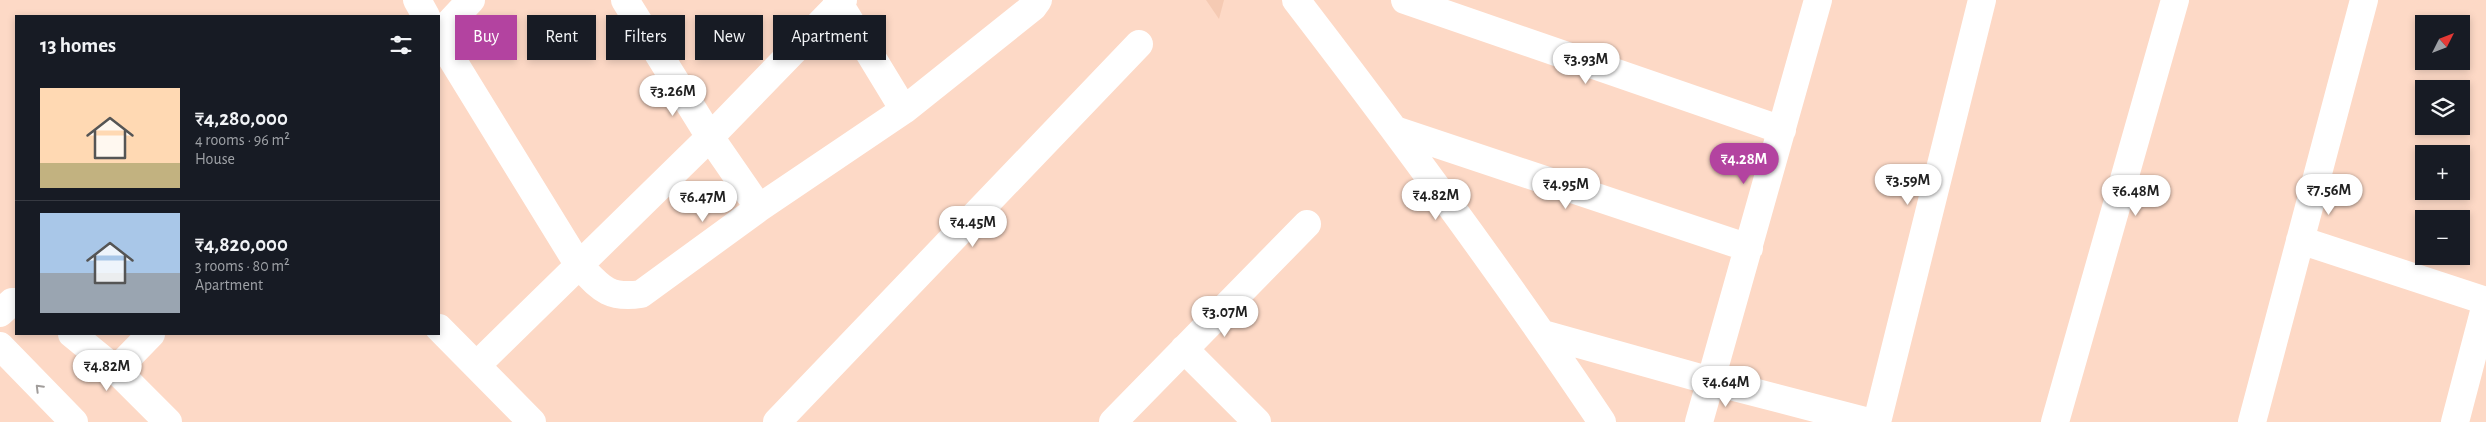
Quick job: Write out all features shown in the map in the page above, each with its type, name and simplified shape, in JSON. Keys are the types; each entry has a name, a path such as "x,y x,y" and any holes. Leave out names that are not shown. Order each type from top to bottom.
{"street":[{"path":"416,0 425,15"},
{"path":"440,33 471,0"},
{"path":"625,0 710,137 759,208"},
{"path":"440,40 578,264 604,292 623,296 641,294 759,208 904,110 1033,7 1038,0"},
{"path":"1296,0 1398,131 1543,334 1602,422"},
{"path":"1405,0 1782,130"},
{"path":"1876,422 1982,0"},
{"path":"2055,422 2175,0"},
{"path":"2252,422 2364,0"},
{"path":"477,365 578,264 710,137 840,1 904,110"},
{"path":"1699,422 1712,382 1782,130 1813,2"},
{"path":"777,422 1139,44"},
{"path":"1398,131 1748,248"},
{"path":"1113,422 1307,224"},
{"path":"2300,240 2486,303 2455,422"},
{"path":"0,313 12,302 15,302"},
{"path":"440,329 532,422"},
{"path":"1543,334 1712,382 1869,422"},
{"path":"73,335 116,370 168,422"},
{"path":"116,370 150,335"},
{"path":"0,346 74,422"},
{"path":"1184,349 1257,422"}],"shaded area":[{"path":"1206,0 1224,0 1219,19"}]}
